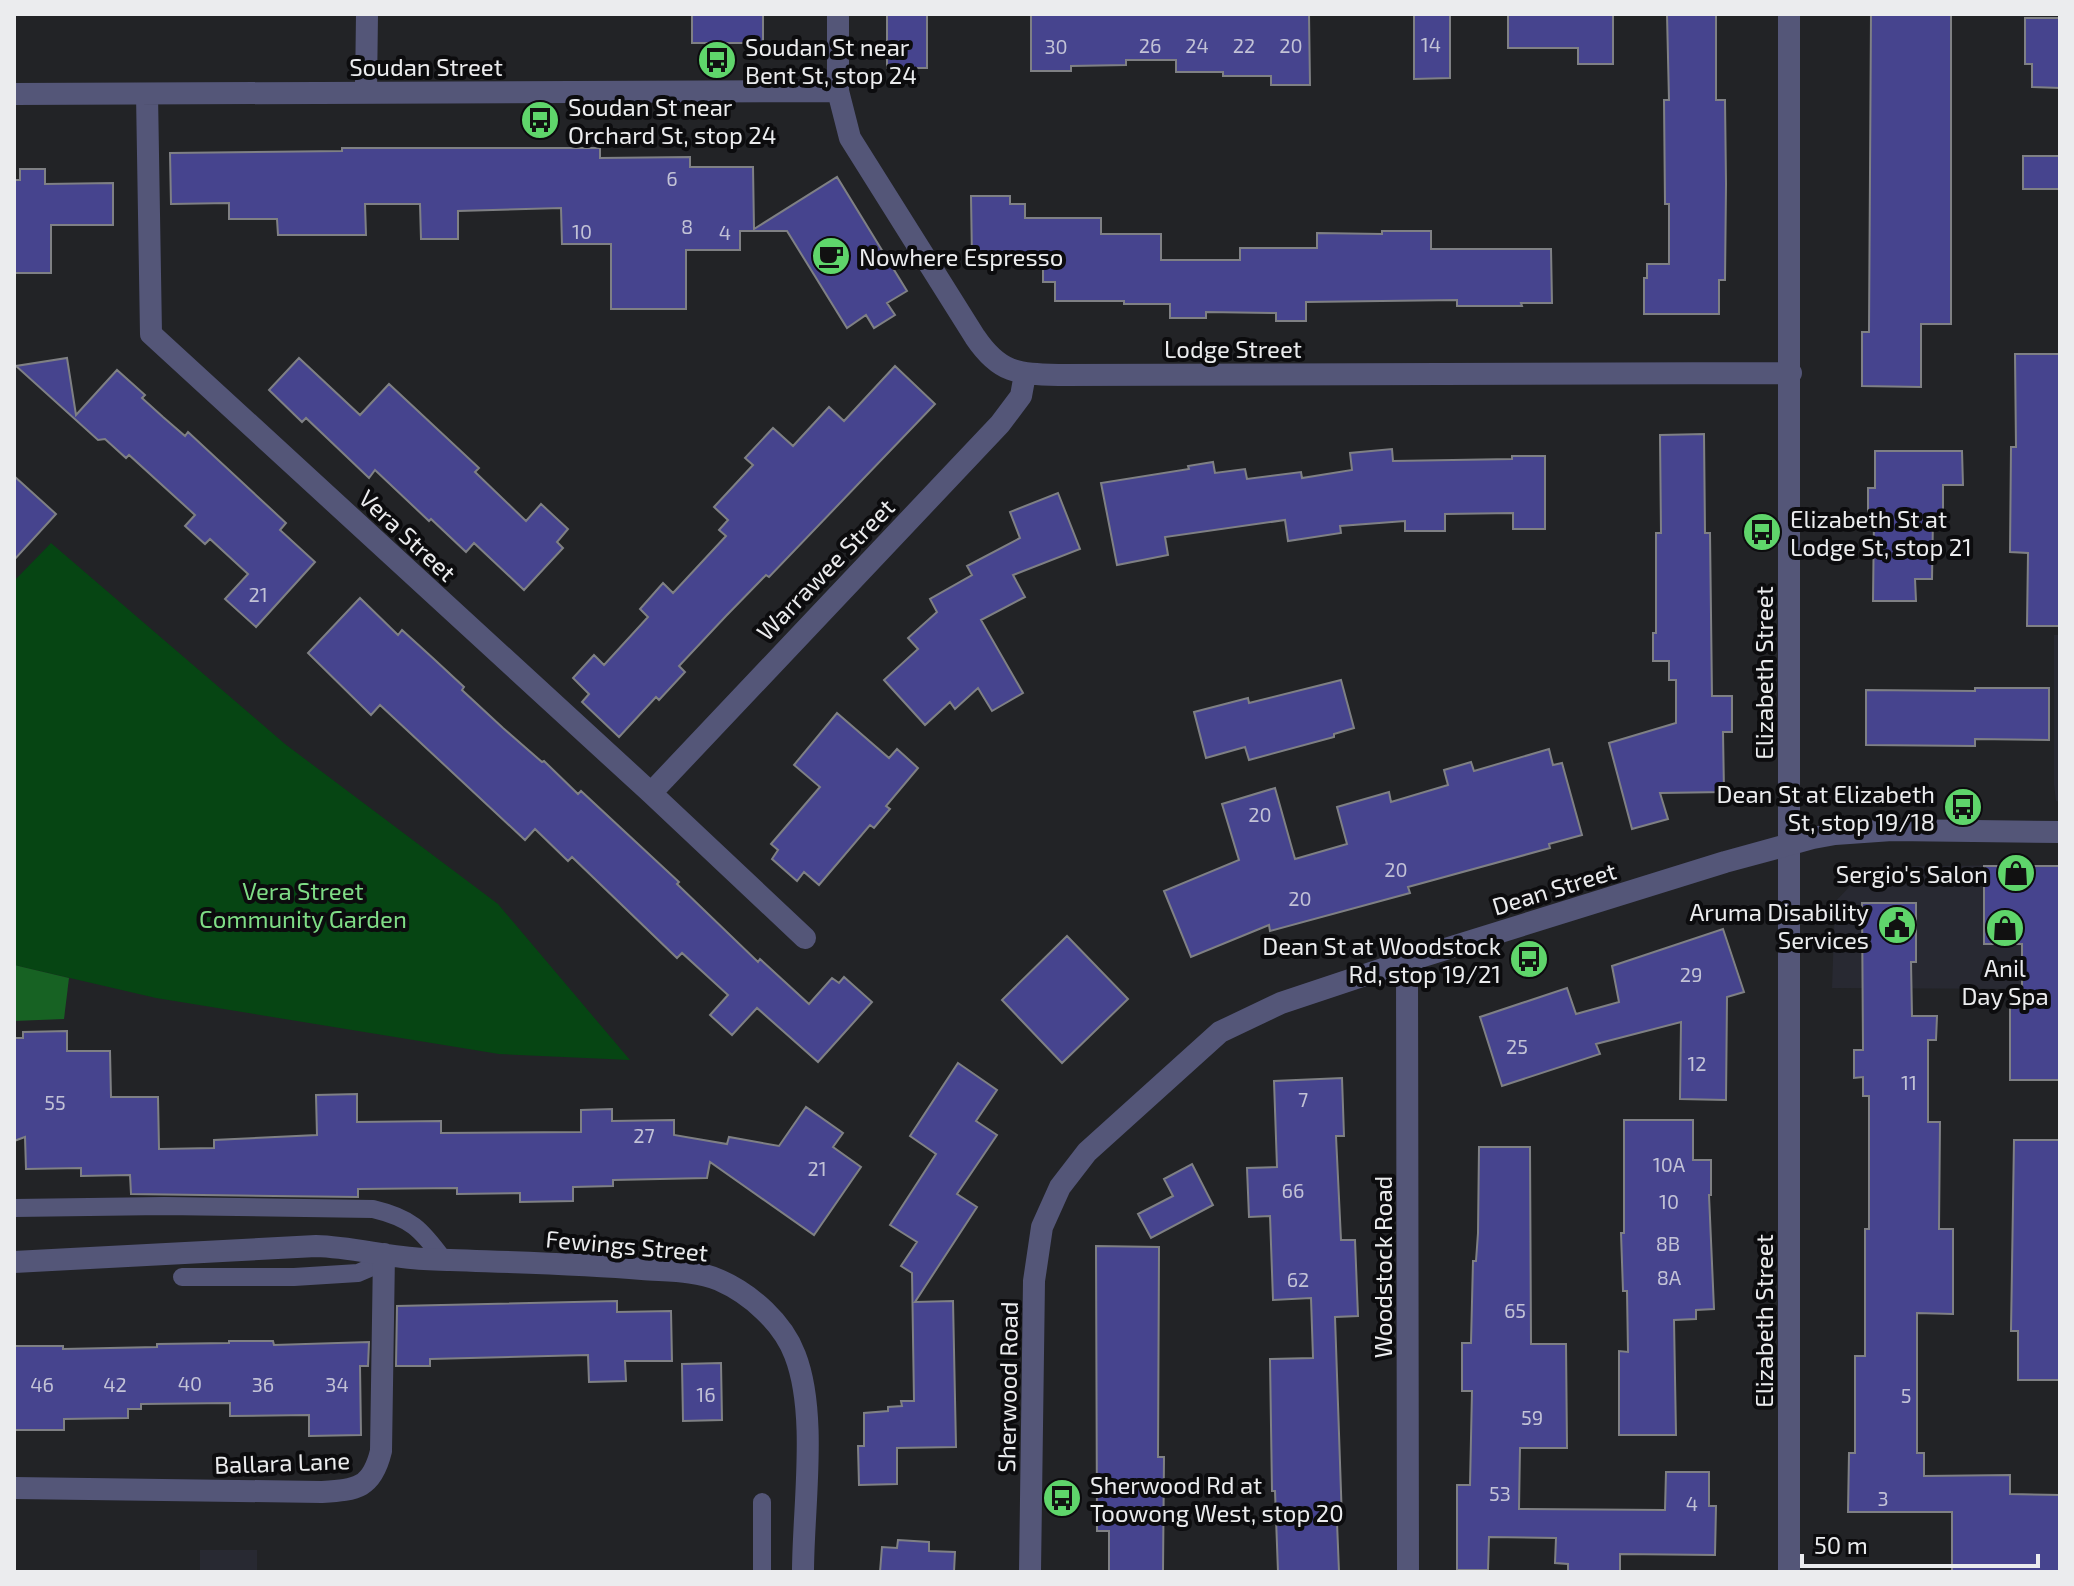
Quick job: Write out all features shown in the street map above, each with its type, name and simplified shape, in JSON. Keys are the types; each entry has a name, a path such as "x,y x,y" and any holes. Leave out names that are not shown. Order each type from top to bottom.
{"street":[{"path":"366,91 367,14"},
{"name":"Lodge Street","path":"838,14 838,91 844,123 857,152 962,317 991,359 1006,369 1025,374 1791,373"},
{"name":"Elizabeth Street","path":"1789,14 1789,1572"},
{"name":"Soudan Street","path":"14,94 838,91"},
{"name":"Vera Street","path":"147,94 151,334 805,938"},
{"name":"Warrawee Street","path":"651,793 1000,424 1021,396 1025,374"},
{"name":"Dean Street","path":"1051,1205 1072,1168 1087,1152 1220,1032 1281,1003 1407,961 1788,845 1835,834 1865,831 2060,832"},
{"name":"Woodstock Road","path":"1407,961 1408,1572"},
{"name":"Sherwood Road","path":"1030,1572 1034,1281 1042,1227 1051,1205"},
{"name":"Fewings Street","path":"14,1262 302,1246 352,1248 443,1259 571,1263 717,1279 744,1294 774,1320 795,1353 803,1382 808,1422 803,1572"},
{"name":"Ballara Lane","path":"14,1488 322,1492 363,1486 377,1470 381,1451 384,1254"}],"lane":[{"path":"14,1208 164,1206 373,1209 398,1215 416,1226 443,1259"},
{"path":"182,1277 294,1277 358,1273 372,1267 384,1254"},
{"path":"762,1502 762,1572"}],"shaded area":[{"path":"2054,635 2060,635 2060,802 2056,801 2054,785"},
{"path":"2060,865 2060,989 1832,988 1835,902 1852,884 1914,866"},
{"path":"200,1550 257,1550 257,1572 200,1572"}],"green space":[{"name":"Vera Street Community Garden","path":"51,543 285,744 498,904 630,1060 499,1054 156,998 14,965 14,581"},
{"path":"14,965 69,978 64,1019 14,1021"}],"building":[{"path":"692,14 763,14 763,43 692,43"},
{"path":"887,14 927,14 927,68 887,68"},
{"path":"1031,14 1309,14 1310,85 1271,85 1271,76 1176,72 1176,60 1126,60 1126,65 1071,66 1071,71 1031,71"},
{"path":"1414,14 1450,14 1450,78 1414,79"},
{"path":"1508,14 1613,14 1613,64 1578,64 1578,48 1508,48"},
{"path":"1667,14 1716,14 1716,100 1725,100 1726,184 1725,280 1719,280 1719,314 1644,314 1647,264 1669,264 1664,100 1669,100"},
{"path":"1871,14 1951,14 1951,324 1921,324 1921,387 1862,386 1862,332 1869,332"},
{"path":"2025,18 2060,18 2060,88 2032,87 2032,64 2025,64"},
{"path":"342,148 600,148 600,158 690,157 690,167 753,167 754,229 837,177 907,291 887,303 895,315 874,328 866,315 847,328 787,231 740,231 740,250 686,250 686,309 611,309 611,244 562,244 561,208 458,211 458,239 421,239 420,204 365,204 366,235 278,235 277,219 229,219 229,203 171,204 170,153 342,151"},
{"path":"2023,156 2060,156 2060,189 2023,189"},
{"path":"20,169 45,169 45,184 113,183 113,225 51,225 51,273 14,273 14,180 20,180"},
{"path":"971,196 1010,196 1010,204 1025,204 1025,218 1101,218 1101,234 1161,234 1161,260 1240,260 1240,248 1317,248 1317,233 1382,234 1382,231 1431,231 1431,249 1551,249 1552,303 1457,306 1457,300 1306,302 1306,321 1276,321 1276,313 1206,312 1206,318 1170,318 1170,304 1055,301 1055,282 1043,282 1043,264 1007,263 998,253 987,260 972,260"},
{"path":"2015,354 2060,354 2060,626 2027,626 2028,553 2010,552 2011,447 2016,447"},
{"path":"67,358 76,415 117,370 145,395 142,398 185,436 188,432 286,523 280,530 315,562 256,627 225,599 248,574 210,539 205,544 185,526 195,515 129,455 126,458 105,439 98,440 16,366"},
{"path":"299,358 360,415 389,384 479,468 475,472 526,521 541,504 568,529 557,542 563,548 524,590 474,543 466,552 375,470 369,478 306,418 302,422 269,390"},
{"path":"895,366 935,404 769,577 766,575 726,616 679,666 685,672 659,700 656,697 619,737 582,702 589,694 573,678 594,655 604,665 648,617 640,609 663,583 673,593 726,536 719,530 728,520 714,507 753,465 745,458 773,428 793,446 829,407 844,421"},
{"path":"1704,434 1705,533 1710,533 1712,696 1732,696 1732,732 1723,732 1724,792 1660,793 1668,819 1632,829 1609,743 1676,723 1676,680 1669,680 1669,661 1653,661 1656,533 1661,533 1660,435"},
{"path":"1392,449 1393,461 1545,456 1545,529 1513,529 1513,513 1445,514 1445,531 1405,531 1405,521 1340,526 1341,533 1288,541 1285,520 1165,537 1168,555 1117,565 1101,483 1189,469 1188,466 1213,462 1215,473 1245,469 1247,479 1301,472 1302,478 1352,470 1350,453"},
{"path":"1875,451 1962,451 1963,485 1943,485 1943,517 1933,517 1932,579 1915,579 1916,601 1873,601 1874,516 1868,516 1868,488 1875,488"},
{"path":"14,476 56,514 14,560"},
{"path":"1058,493 1080,549 1013,575 1025,597 981,620 1023,693 992,711 978,688 955,709 950,702 925,725 884,680 918,649 908,638 937,612 930,599 972,575 967,566 1020,538 1010,512"},
{"path":"360,598 398,635 402,630 464,687 462,690 578,794 581,791 679,882 677,884 758,962 760,959 809,1004 832,978 839,983 844,977 872,1002 818,1062 757,1008 732,1035 710,1015 728,995 682,953 677,958 572,857 568,861 535,829 525,840 380,705 371,715 308,653"},
{"path":"1341,680 1354,728 1334,734 1334,737 1249,760 1245,747 1206,758 1194,712 1248,698 1249,703"},
{"path":"1975,688 2049,688 2049,740 1975,739 1975,746 1866,745 1866,690 1975,691"},
{"path":"837,713 889,758 897,749 918,768 886,806 890,809 874,828 870,825 819,885 804,872 797,881 772,859 778,850 771,844 820,787 794,765"},
{"path":"1549,749 1553,765 1562,763 1582,835 1549,844 1550,848 1408,887 1410,893 1270,931 1269,925 1191,957 1164,891 1239,860 1222,804 1275,788 1295,859 1347,844 1337,807 1389,792 1391,802 1448,785 1444,770 1471,762 1474,771"},
{"path":"1984,866 2060,866 2060,1080 2010,1080 2010,998 2022,998 2022,944 1984,944"},
{"path":"1862,903 1916,903 1916,962 1911,962 1912,1016 1937,1016 1936,1040 1928,1040 1928,1122 1940,1122 1939,1229 1953,1229 1953,1314 1917,1313 1917,1453 1924,1453 1924,1476 2010,1475 2010,1494 2060,1495 2060,1572 1952,1572 1952,1512 1848,1512 1849,1453 1855,1453 1855,1356 1865,1356 1865,1229 1869,1229 1869,1096 1863,1096 1863,1077 1854,1078 1854,1050 1863,1050"},
{"path":"1723,929 1744,992 1727,997 1726,1100 1680,1099 1681,1022 1596,1044 1600,1054 1502,1086 1480,1017 1567,988 1576,1014 1619,1002 1612,966"},
{"path":"1067,936 1128,999 1062,1063 1002,1000"},
{"path":"67,1031 67,1051 110,1051 111,1097 158,1097 159,1149 214,1148 214,1140 317,1135 316,1095 357,1094 357,1122 441,1121 441,1133 581,1132 581,1110 612,1109 612,1121 674,1120 674,1135 727,1144 729,1137 779,1146 806,1107 843,1133 833,1147 861,1167 814,1235 710,1162 707,1178 613,1180 613,1186 573,1187 573,1201 520,1202 520,1193 457,1194 457,1188 358,1189 358,1197 131,1194 130,1175 81,1176 81,1168 26,1169 25,1137 14,1141 14,1038 23,1038 23,1032"},
{"path":"958,1063 997,1090 976,1121 997,1135 957,1194 977,1207 915,1302 953,1301 956,1447 897,1448 897,1484 859,1485 858,1446 864,1446 864,1413 888,1411 888,1407 902,1406 901,1401 914,1401 912,1273 901,1266 917,1242 890,1225 936,1154 910,1136"},
{"path":"1342,1078 1344,1136 1336,1136 1341,1240 1355,1240 1358,1316 1335,1317 1342,1521 1337,1522 1339,1572 1278,1572 1275,1491 1272,1491 1270,1359 1313,1358 1311,1298 1273,1300 1270,1216 1249,1217 1247,1168 1277,1167 1274,1081"},
{"path":"1624,1120 1693,1120 1693,1160 1711,1160 1709,1195 1714,1309 1696,1310 1696,1319 1674,1320 1676,1435 1619,1435 1619,1351 1628,1352 1627,1291 1623,1291 1621,1233 1624,1233"},
{"path":"2014,1140 2060,1140 2060,1380 2018,1380 2018,1331 2011,1331"},
{"path":"1479,1147 1530,1147 1531,1344 1566,1344 1567,1448 1520,1448 1519,1509 1665,1510 1666,1472 1709,1472 1709,1506 1716,1506 1715,1555 1620,1554 1620,1572 1568,1572 1568,1564 1555,1563 1556,1538 1489,1537 1488,1570 1457,1570 1457,1485 1470,1485 1472,1391 1462,1391 1462,1343 1471,1343 1473,1261 1476,1261 1478,1233"},
{"path":"1192,1164 1213,1205 1151,1238 1138,1214 1173,1196 1164,1179"},
{"path":"1096,1246 1159,1247 1158,1457 1164,1457 1163,1572 1109,1572 1109,1531 1097,1531"},
{"path":"617,1301 617,1312 671,1311 672,1361 625,1361 626,1381 589,1382 588,1355 430,1359 430,1366 396,1366 397,1306"},
{"path":"273,1341 274,1345 369,1342 368,1366 360,1366 361,1435 309,1436 309,1415 230,1416 230,1403 141,1404 141,1409 128,1409 128,1418 64,1419 64,1430 14,1430 14,1346 63,1346 63,1349 157,1347 157,1344"},
{"path":"721,1363 722,1420 683,1421 682,1364"},
{"path":"898,1540 929,1542 929,1551 955,1552 954,1572 880,1572 882,1547 897,1548"}],"place":[{"name":"Soudan St near Bent St, stop 24","path":"717,60"},
{"name":"Soudan St near Orchard St, stop 24","path":"540,120"},
{"name":"Nowhere Espresso","path":"831,256"},
{"name":"Elizabeth St at Lodge St, stop 21","path":"1762,532"},
{"name":"Dean St at Elizabeth St, stop 19/18","path":"1963,807"},
{"name":"Sergio's Salon","path":"2016,873"},
{"name":"Aruma Disability Services","path":"1897,925"},
{"name":"Anil Day Spa","path":"2005,928"},
{"name":"Dean St at Woodstock Rd, stop 19/21","path":"1529,959"},
{"name":"Sherwood Rd at Toowong West, stop 20","path":"1062,1498"}]}
